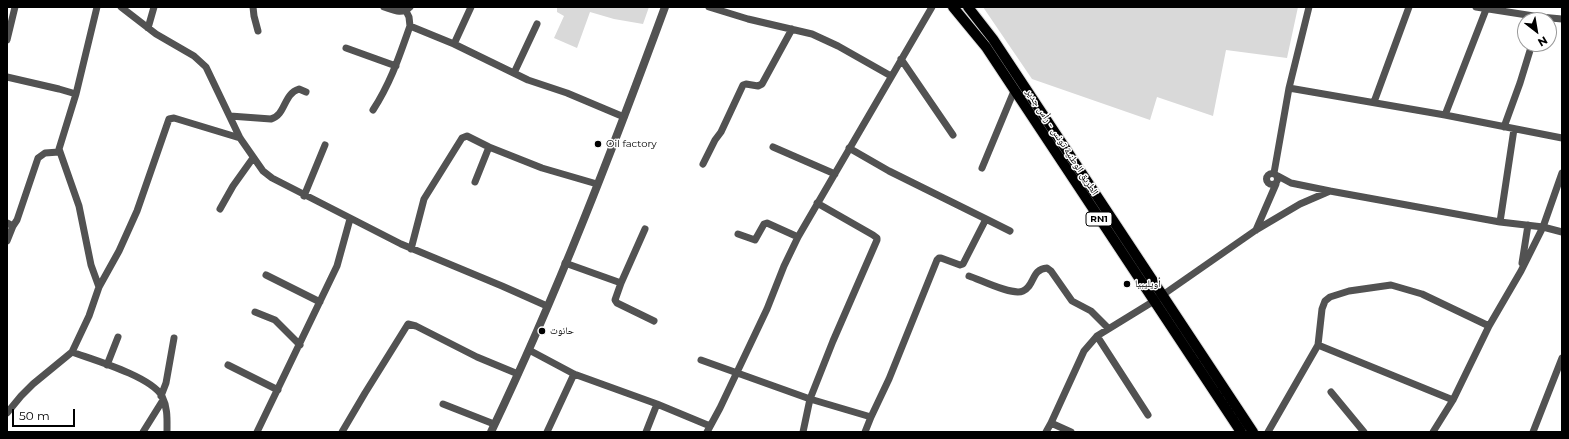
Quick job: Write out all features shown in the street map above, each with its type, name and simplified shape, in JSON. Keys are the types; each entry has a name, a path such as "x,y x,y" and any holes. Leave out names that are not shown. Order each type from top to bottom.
{"main road":[{"name":"الطريق الوطنية تونس - رأس جدير","path":"954,7 986,47 1242,432"},
{"name":"الطريق الوطنية تونس - رأس جدير","path":"968,7 993,39 1253,432"}],"street":[{"path":"7,40 15,7"},
{"path":"97,7 76,94 59,152 79,206 91,265 99,287"},
{"path":"121,7 156,34 194,56 206,66 240,138 263,171 272,178 304,196 411,249 547,306"},
{"path":"148,28 154,7"},
{"path":"253,7 258,31"},
{"path":"373,110 386,90 410,26 408,9 398,12 384,7"},
{"path":"454,44 471,7"},
{"path":"444,404 492,428 529,350 565,263 624,117 665,7"},
{"path":"708,7 748,19 812,34 838,46 891,76"},
{"path":"529,350 574,374 658,404 708,429 720,408 767,308 784,266 798,237 932,7"},
{"path":"1256,230 1274,180 1289,88 1309,7"},
{"path":"1374,102 1410,7"},
{"path":"1476,7 1517,14"},
{"path":"1445,115 1486,8"},
{"path":"514,73 537,24"},
{"path":"410,26 454,44 528,80 567,93 624,117"},
{"path":"703,164 715,140 721,132 743,85 758,86 762,84 792,29"},
{"path":"346,48 396,66"},
{"path":"1504,127 1530,52"},
{"path":"901,60 953,136"},
{"path":"7,77 59,88 76,94"},
{"path":"1289,88 1445,115 1562,138"},
{"path":"230,116 275,118 281,112 290,94 298,89 306,92"},
{"path":"982,168 1014,91"},
{"path":"7,413 13,404 29,388 72,352 89,316 99,287 119,251 137,211 169,119 174,118 240,138"},
{"path":"1500,222 1514,129"},
{"path":"411,249 424,199 462,138 467,136 489,147 542,168 597,184"},
{"path":"304,196 325,145"},
{"path":"476,182 489,147"},
{"path":"773,147 835,174"},
{"path":"849,148 889,171 1010,231"},
{"path":"7,241 10,224 19,214 38,158 44,153 59,152"},
{"path":"220,209 233,186 253,158"},
{"path":"1434,432 1453,400 1489,326 1521,271 1543,227 1562,173"},
{"path":"1274,180 1500,222 1543,227 1562,232"},
{"path":"1046,432 1084,351 1097,336 1154,301 1256,230 1300,204 1330,191"},
{"path":"803,432 810,399 833,341 877,240 873,235 817,203"},
{"path":"257,432 337,266 350,219"},
{"path":"865,432 889,378 937,260 941,258 960,265 963,264 986,220"},
{"path":"738,234 755,240 765,223 798,237"},
{"path":"1521,271 1528,225"},
{"path":"645,229 615,300 617,303 654,321"},
{"path":"565,263 621,283"},
{"path":"969,276 1010,291 1018,292 1027,288 1039,270 1047,268 1051,271 1072,301 1091,311 1108,328"},
{"path":"266,275 320,302"},
{"path":"1268,432 1318,345 1322,309 1325,301 1330,297 1349,291 1391,285 1403,287 1422,294 1489,326"},
{"path":"255,312 275,320 300,345"},
{"path":"342,432 408,324 477,357 518,374"},
{"path":"1097,336 1148,415"},
{"path":"107,365 118,337"},
{"path":"144,432 162,398 174,338"},
{"path":"1318,345 1453,400"},
{"path":"72,352 132,375 146,383 162,398 168,421 167,432"},
{"path":"1534,432 1562,358"},
{"path":"701,360 810,399 871,417"},
{"path":"228,365 278,390"},
{"path":"547,432 574,374"},
{"path":"1331,392 1364,432"},
{"path":"646,432 658,404"},
{"path":"1051,423 1071,432"}],"shaded area":[{"path":"553,7 649,7 643,24 614,19 590,12 577,48 554,38 564,16 557,12 557,8"},
{"path":"983,7 1298,7 1287,58 1226,50 1213,116 1157,97 1150,120 1032,79"}],"place":[{"name":"Oil factory","path":"598,144"},
{"name":"أويليبيا","path":"1127,284"},
{"name":"حانوت","path":"542,331"}]}
